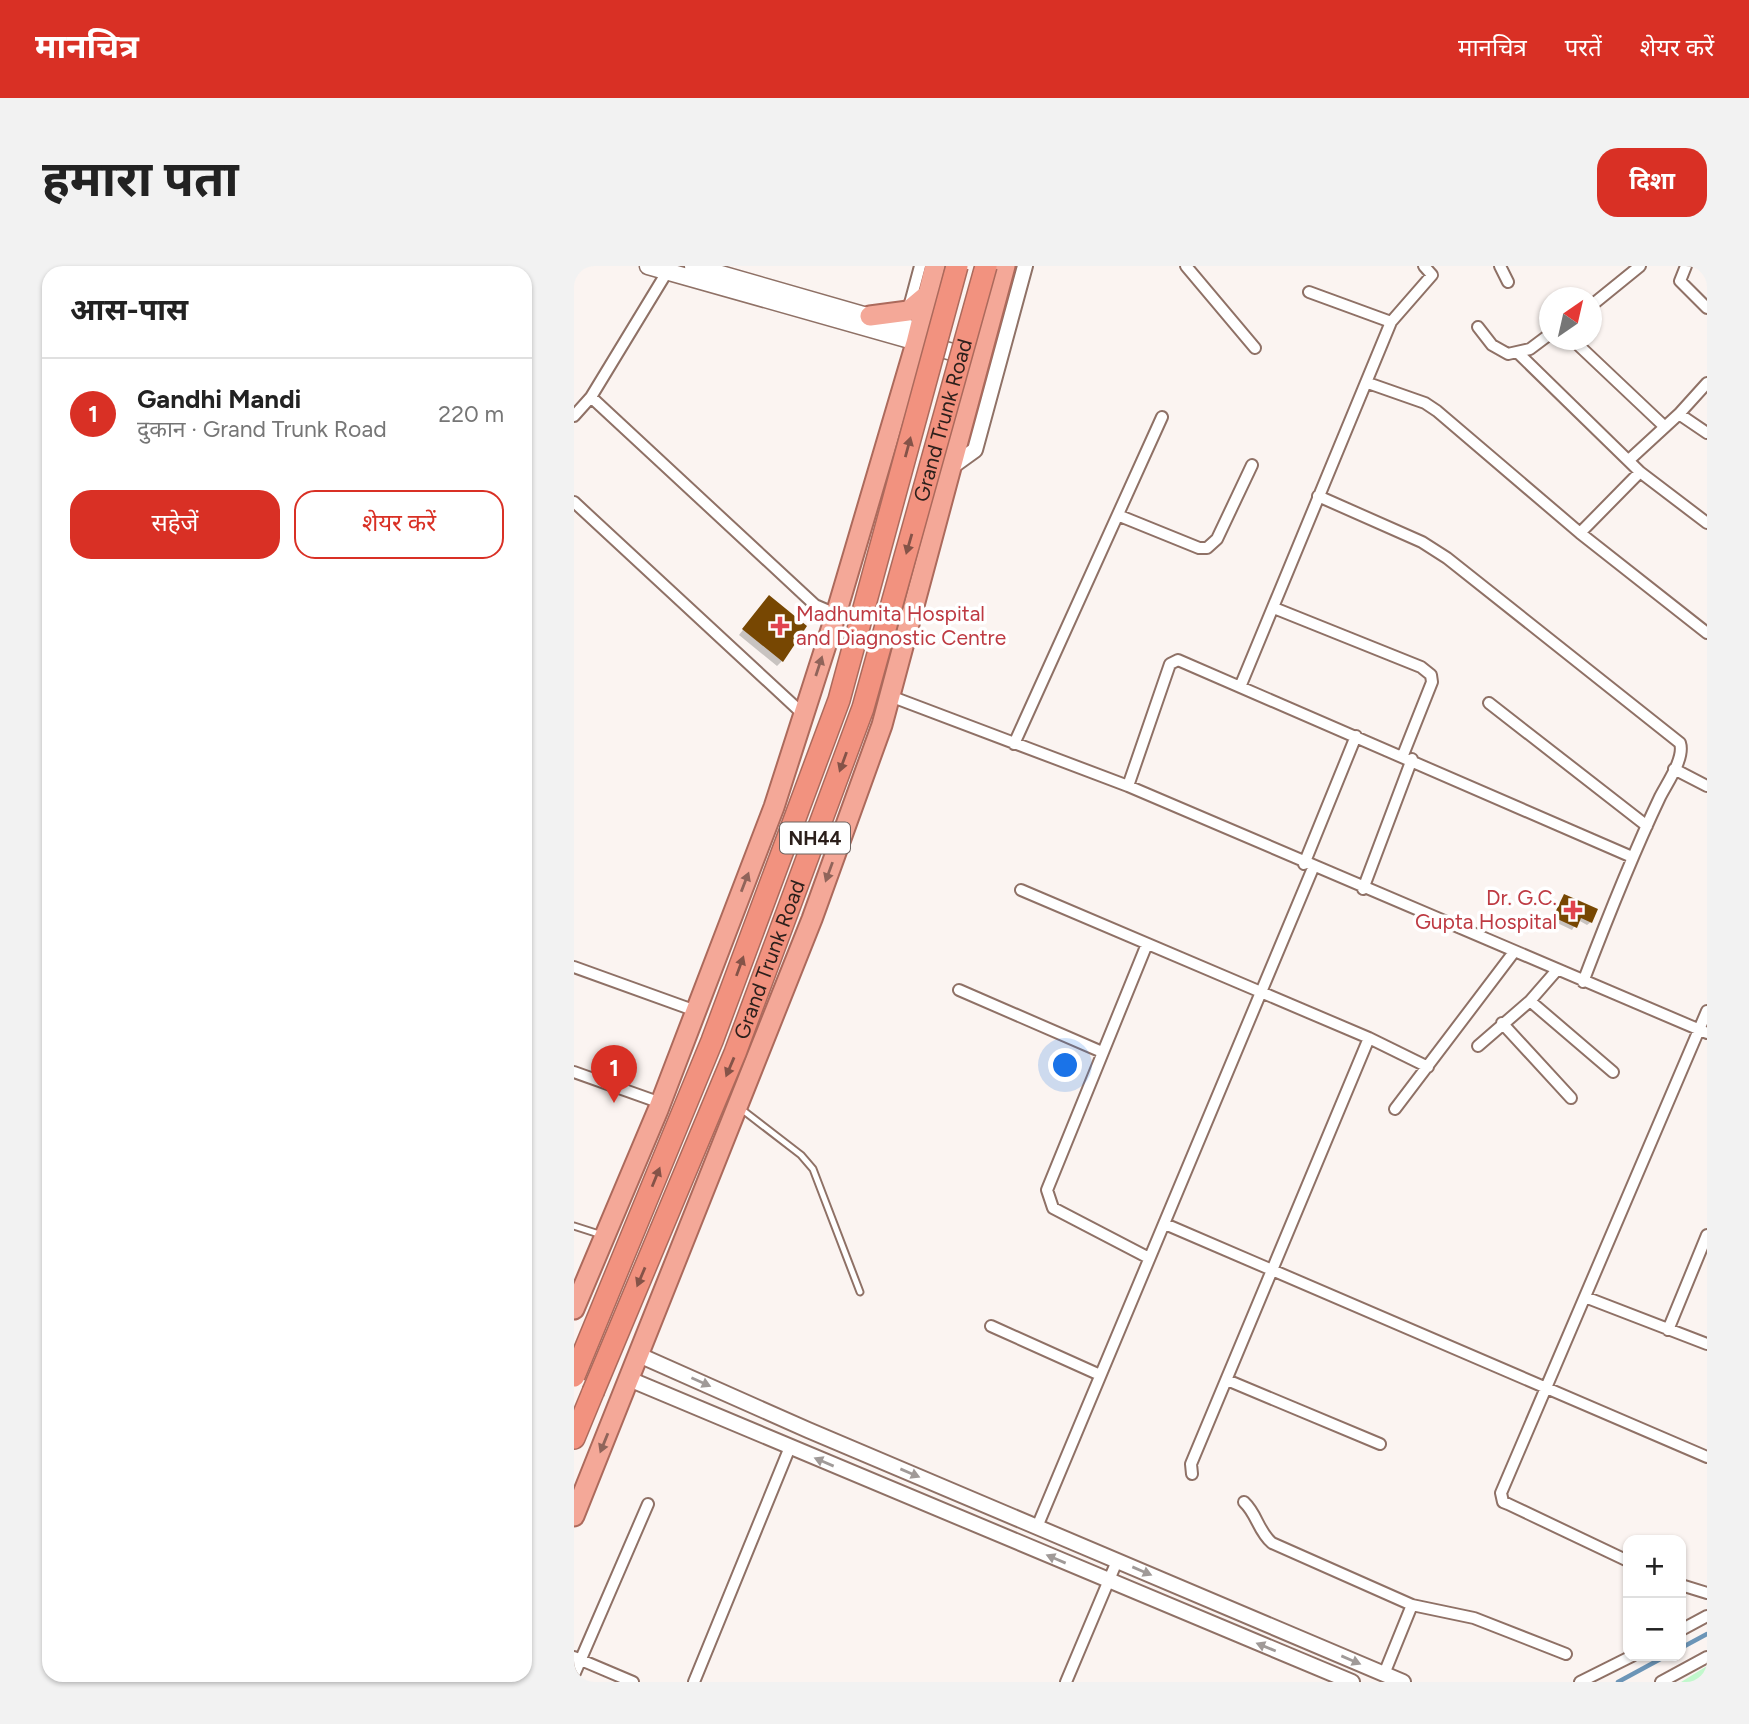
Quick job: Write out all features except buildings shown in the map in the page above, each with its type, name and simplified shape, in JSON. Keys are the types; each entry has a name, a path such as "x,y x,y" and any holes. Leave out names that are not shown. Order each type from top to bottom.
{"highway":[{"name":"Grand Trunk Road","path":"574,1377 712,1041 839,700 957,266"},
{"name":"Grand Trunk Road","path":"574,1438 735,1053 863,708 986,266"},
{"path":"574,1516 738,1106 852,810 890,696 1005,266"},
{"path":"574,1309 661,1103 779,790 836,614 917,337 927,295 928,267"},
{"path":"870,316 908,311 927,295"},
{"path":"779,790 852,810"}],"main road":[{"path":"648,266 917,337"},
{"path":"693,266 870,316 917,337 979,359"}],"street":[{"path":"950,468 975,450 1025,266"},
{"path":"1185,266 1255,348"},
{"path":"1240,687 1391,322 1432,275 1424,266"},
{"path":"1500,266 1508,282"},
{"path":"1602,296 1640,266"},
{"path":"1686,266 1680,281 1707,308"},
{"path":"908,311 928,267"},
{"path":"574,416 591,397 667,272"},
{"path":"1310,292 1391,322"},
{"path":"1478,327 1502,352 1518,353 1539,342"},
{"path":"1584,350 1665,427"},
{"path":"1518,353 1640,472 1707,523"},
{"path":"1368,383 1425,403 1437,411 1580,533 1707,633"},
{"path":"1629,460 1679,414 1707,383"},
{"path":"591,397 815,605 836,614"},
{"path":"1679,414 1707,433"},
{"path":"1014,744 1163,417"},
{"path":"1120,516 1199,548 1208,548 1217,539 1252,465"},
{"path":"1580,533 1640,472"},
{"path":"1318,496 1422,542 1447,558 1676,737 1682,749 1632,857 1583,982"},
{"path":"574,502 803,714"},
{"path":"1274,608 1427,671 1432,682 1363,889"},
{"path":"1128,786 1170,664 1184,661 1632,857"},
{"path":"890,696 1128,786 1309,866 1703,1031"},
{"path":"1489,703 1647,826"},
{"path":"1037,1527 1261,994 1356,736"},
{"path":"1674,769 1707,786"},
{"path":"1021,890 1369,1038 1428,1067"},
{"path":"1147,944 1046,1190 1053,1209 1149,1258"},
{"path":"1395,1109 1514,952"},
{"path":"574,967 696,1011"},
{"path":"1478,1046 1530,1001 1557,970"},
{"path":"959,990 1102,1052"},
{"path":"1530,1001 1613,1072"},
{"path":"1623,1559 1508,1504 1501,1498 1585,1297 1703,1031 1707,1011"},
{"path":"1502,1023 1571,1098"},
{"path":"1192,1474 1191,1464 1369,1038"},
{"path":"574,1072 661,1103"},
{"path":"1165,1224 1546,1391 1706,1453"},
{"path":"1668,1329 1707,1235"},
{"path":"1585,1297 1707,1345"},
{"path":"990,1326 1100,1375"},
{"path":"639,1355 1403,1682"},
{"path":"629,1379 1352,1682"},
{"path":"1227,1380 1380,1444"},
{"path":"694,1682 790,1447"},
{"path":"1244,1503 1251,1509 1264,1536 1272,1543 1412,1605 1474,1618 1566,1654"},
{"path":"574,1675 577,1659 648,1504"},
{"path":"1066,1682 1118,1561"},
{"path":"1686,1587 1707,1593"},
{"path":"1384,1674 1412,1605"},
{"path":"1686,1627 1707,1616"},
{"path":"1661,1682 1707,1657"},
{"path":"577,1659 633,1682"},
{"path":"1580,1682 1623,1660"}],"lane":[{"path":"738,1106 801,1155 813,1169 860,1292"},
{"path":"574,1226 605,1236"}],"green space":[{"path":"1707,1666 1707,1682 1681,1682"}],"waterway":[{"path":"1686,1645 1707,1634"},
{"path":"1618,1682 1657,1661"}],"place":[{"name":"Madhumita Hospital and Diagnostic Centre","path":"780,626"},
{"name":"Dr. G.C. Gupta Hospital","path":"1573,910"},
{"name":"Gandhi Mandi","path":"614,1103"}]}
